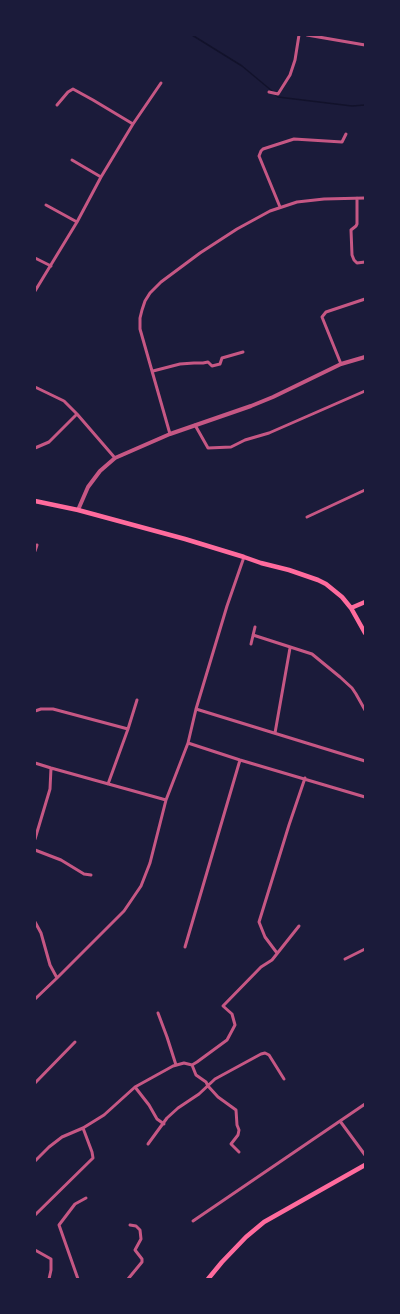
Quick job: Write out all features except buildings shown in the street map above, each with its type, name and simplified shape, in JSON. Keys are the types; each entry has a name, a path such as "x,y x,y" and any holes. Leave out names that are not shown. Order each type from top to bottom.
{"main road":[{"path":"35,502 78,510 185,539 261,563 289,570 322,582 342,597 351,608 365,633"},
{"path":"351,608 365,602"},
{"path":"208,1279 246,1237 264,1222 365,1166"}],"street":[{"path":"269,92 278,94 293,68 299,35"},
{"path":"307,35 365,45"},
{"path":"35,291 77,222 101,177 133,124 161,83"},
{"path":"57,105 68,92 73,89 133,124"},
{"path":"280,207 259,156 261,151 294,139 342,142 346,134"},
{"path":"72,160 101,177"},
{"path":"357,198 357,224 351,230 352,256 357,263 365,262"},
{"path":"170,434 140,328 142,310 150,293 161,282 212,245 242,226 280,207 297,202 365,198"},
{"path":"46,205 77,222"},
{"path":"35,258 50,266"},
{"path":"342,364 322,317 326,312 365,299"},
{"path":"153,371 180,364 208,362 212,366 220,364 222,358 243,352"},
{"path":"78,510 88,486 100,471 115,458 170,434 251,406 342,364 365,357"},
{"path":"35,387 64,401 115,458"},
{"path":"195,425 208,448 231,446 269,433 365,391"},
{"path":"35,448 49,442 77,414"},
{"path":"307,518 365,490"},
{"path":"35,551 37,545"},
{"path":"35,999 58,978 124,911 141,886 150,863 166,800 188,743 196,709 244,557"},
{"path":"251,644 255,626"},
{"path":"253,635 312,654 318,658 352,688 365,710"},
{"path":"275,733 290,648"},
{"path":"108,784 128,729 136,700"},
{"path":"35,711 41,709 53,709 128,729"},
{"path":"196,709 365,761"},
{"path":"188,743 365,797"},
{"path":"184,947 240,760"},
{"path":"35,762 166,800"},
{"path":"35,839 50,790 52,768"},
{"path":"277,953 265,937 259,922 288,825 305,778"},
{"path":"35,850 61,860 84,874 91,875"},
{"path":"35,922 41,933 50,965 58,978"},
{"path":"35,1161 56,1141 83,1128 104,1115 136,1087 176,1065 192,1065 228,1040 235,1025 232,1014 223,1006 261,967 272,960 299,926"},
{"path":"345,959 365,949"},
{"path":"158,1013 176,1065"},
{"path":"35,1083 75,1042"},
{"path":"148,1144 167,1118 178,1108 225,1073 265,1053 269,1055 284,1079"},
{"path":"192,1065 196,1075 206,1082 218,1096 236,1110 237,1126 239,1130 238,1135 231,1144 238,1152"},
{"path":"136,1087 157,1119 164,1124"},
{"path":"193,1221 365,1104"},
{"path":"340,1121 365,1155"},
{"path":"35,1215 93,1158 83,1128"},
{"path":"78,1279 59,1225 75,1204 86,1198"},
{"path":"128,1279 142,1262 142,1259 135,1250 141,1239 140,1230 136,1226 130,1225"},
{"path":"35,1250 51,1259 50,1279"}],"waterway":[{"path":"192,35 242,66 272,91"},
{"path":"276,95 278,97 352,106 365,105"}]}
